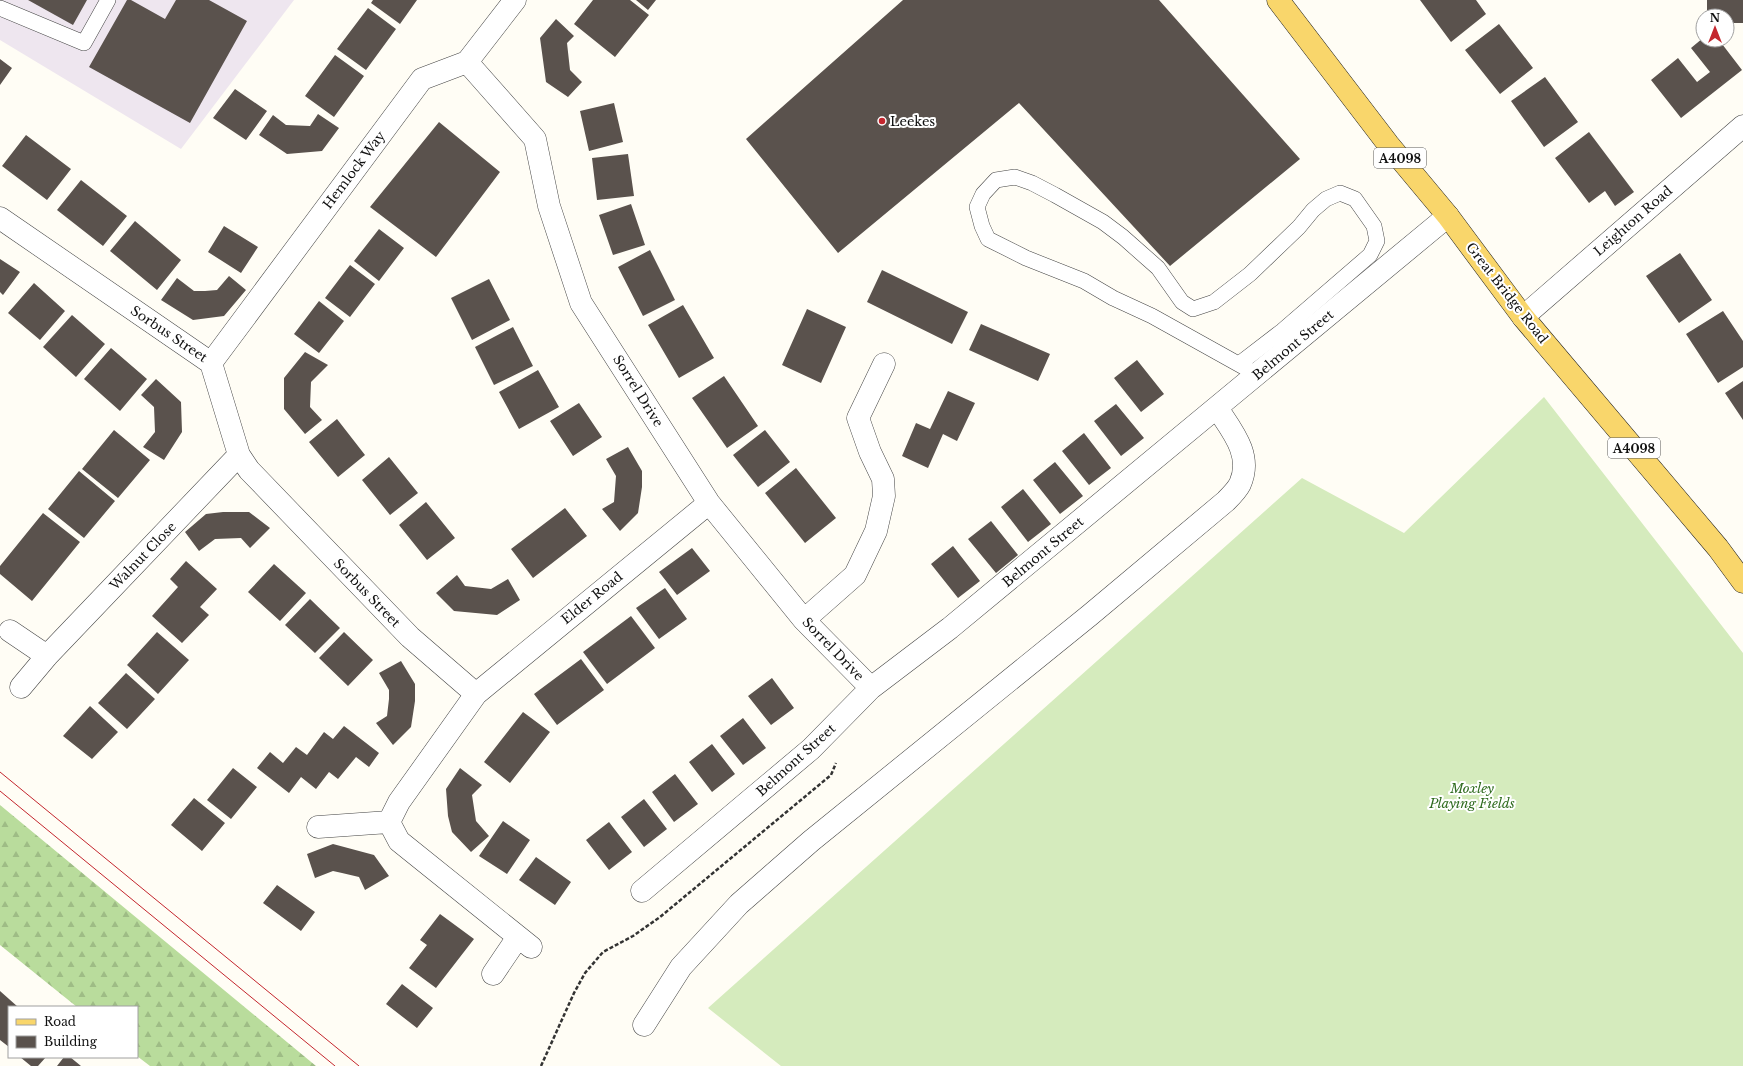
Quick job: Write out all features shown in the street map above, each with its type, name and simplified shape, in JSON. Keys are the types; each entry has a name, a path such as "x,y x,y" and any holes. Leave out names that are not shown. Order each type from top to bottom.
{"main road":[{"name":"Great Bridge Road","path":"1278,0 1388,144 1448,216 1523,316 1718,548 1743,582"}],"street":[{"path":"467,62 515,0"},
{"name":"Hemlock Way","path":"211,362 422,79 467,62"},
{"name":"Sorrel Drive","path":"467,62 534,139 549,206 581,302 709,503 804,620 870,688"},
{"name":"Leighton Road","path":"1523,316 1743,126"},
{"name":"Belmont Street","path":"642,891 811,749 870,688 950,628 1448,216"},
{"name":"Sorbus Street","path":"0,218 211,362 239,456 249,470 410,637 476,694"},
{"path":"804,620 855,575 876,531 884,496 883,479 870,452 858,418 884,364"},
{"path":"644,1025 681,967 739,904 811,841 1090,615 1226,502 1240,485 1246,464 1240,444 1217,408"},
{"name":"Walnut Close","path":"21,687 47,656 239,456"},
{"name":"Elder Road","path":"389,822 399,802 476,694 709,503"},
{"path":"10,631 47,656"},
{"path":"318,827 389,822 399,841 524,942 493,974"}],"lane":[{"path":"0,8 84,43 108,0"},
{"path":"1239,364 1282,330 1370,255 1376,241 1374,226 1355,199 1340,193 1326,199 1312,210 1299,227 1250,274 1214,302 1193,309 1182,302 1158,268 1123,237 1103,222 1055,195 1032,183 1015,177 996,180 983,194 977,207 982,226 988,239 1026,258 1084,281 1113,298 1152,316 1239,364 1258,374"}],"path":[{"path":"541,1066 574,993 585,973 603,952 633,936 660,917 831,775 836,763 825,735"}],"shaded area":[{"path":"0,0 294,0 181,149 0,40"}],"green space":[{"name":"Moxley Playing Fields","path":"1544,397 1743,653 1743,1066 781,1066 708,1008 1302,478 1404,533"},
{"path":"0,805 316,1066 150,1066 138,1057 138,1006 76,1006 0,945"}],"building":[{"path":"28,0 87,0 73,25"},
{"path":"127,0 131,0 165,19 176,0 209,0 247,21 190,123 89,67"},
{"path":"373,0 417,0 400,24 371,3"},
{"path":"593,0 630,0 649,15 615,57 574,24"},
{"path":"636,0 656,0 648,10"},
{"name":"Leekes","path":"903,0 1159,0 1300,159 1170,266 1019,103 838,253 746,139"},
{"path":"1420,0 1476,0 1486,14 1451,42"},
{"path":"1707,0 1743,0 1743,23 1735,23 1735,8 1707,8"},
{"path":"368,8 396,29 366,70 337,49"},
{"path":"556,19 574,36 567,43 570,70 582,82 568,97 546,82 540,38"},
{"path":"1499,24 1533,68 1500,94 1465,50"},
{"path":"1695,45 1695,48 1725,48 1742,70 1681,118 1651,80 1678,58 1697,82 1710,72 1691,48"},
{"path":"335,55 364,76 334,117 305,96"},
{"path":"0,59 12,68 0,85"},
{"path":"1545,77 1578,122 1544,147 1511,101"},
{"path":"235,89 267,111 246,140 213,118"},
{"path":"614,103 623,142 589,151 580,111"},
{"path":"318,114 339,128 322,151 287,154 259,135 273,115 286,125 310,126"},
{"path":"439,122 500,172 436,257 370,207"},
{"path":"1589,132 1634,192 1615,206 1605,191 1589,203 1555,158"},
{"path":"26,135 71,169 47,200 2,166"},
{"path":"628,154 634,196 597,200 592,158"},
{"path":"81,180 127,216 103,246 57,210"},
{"path":"631,204 645,245 613,255 599,215"},
{"path":"135,221 181,260 157,290 110,251"},
{"path":"224,226 258,247 241,273 208,252"},
{"path":"379,229 404,248 379,281 354,261"},
{"path":"650,250 675,300 643,316 618,267"},
{"path":"1680,253 1712,300 1679,323 1646,276"},
{"path":"0,259 20,272 3,295 0,292"},
{"path":"350,265 375,284 350,317 325,298"},
{"path":"882,270 968,312 952,344 867,302"},
{"path":"229,276 246,290 224,316 193,320 161,300 177,278 194,291 205,291 217,290"},
{"path":"489,279 510,320 472,340 451,298"},
{"path":"34,283 65,311 40,340 8,313"},
{"path":"319,301 344,321 319,353 294,334"},
{"path":"683,305 714,358 679,378 648,325"},
{"path":"807,309 846,327 821,383 782,365"},
{"path":"1723,311 1743,341 1743,367 1718,383 1686,334"},
{"path":"72,315 105,344 76,377 43,347"},
{"path":"981,324 1050,354 1038,381 969,350"},
{"path":"513,327 533,366 494,385 475,347"},
{"path":"111,348 147,379 120,411 84,379"},
{"path":"305,352 328,365 311,382 310,407 322,420 305,434 284,409 284,378"},
{"path":"1137,360 1164,394 1141,412 1114,378"},
{"path":"538,370 559,407 519,429 499,392"},
{"path":"724,376 758,426 727,448 692,398"},
{"path":"156,379 181,402 182,432 164,460 143,447 155,432 154,407 141,395"},
{"path":"1743,381 1743,420 1725,393"},
{"path":"948,391 975,403 957,441 943,434 928,468 902,456 916,423 930,429"},
{"path":"579,403 602,437 573,456 550,421"},
{"path":"1116,404 1144,438 1121,456 1094,421"},
{"path":"337,419 365,455 338,477 309,442"},
{"path":"114,430 150,460 118,498 82,469"},
{"path":"765,430 790,462 758,487 733,455"},
{"path":"1084,433 1111,468 1089,485 1062,451"},
{"path":"628,447 642,471 642,487 638,513 620,531 602,509 614,502 616,476 606,459"},
{"path":"389,457 418,493 390,515 362,480"},
{"path":"1055,462 1083,496 1060,514 1033,480"},
{"path":"796,468 836,518 805,543 765,493"},
{"path":"79,471 115,501 84,538 48,509"},
{"path":"1023,489 1051,524 1028,542 1001,507"},
{"path":"426,502 455,538 427,560 399,525"},
{"path":"565,508 587,536 533,578 511,549"},
{"path":"223,512 249,512 270,528 250,548 241,538 215,539 199,551 185,532 206,514"},
{"path":"43,513 80,542 32,601 0,574 0,566"},
{"path":"991,521 1018,555 996,573 968,539"},
{"path":"953,546 980,581 958,598 931,564"},
{"path":"692,548 710,571 677,595 659,572"},
{"path":"186,561 217,589 200,607 209,615 182,643 152,616 178,587 170,579"},
{"path":"274,564 306,593 280,621 248,592"},
{"path":"457,575 465,586 491,589 508,579 520,600 497,615 454,611 436,593"},
{"path":"665,588 687,619 659,639 636,608"},
{"path":"310,599 340,628 315,653 285,625"},
{"path":"631,616 655,648 607,684 583,652"},
{"path":"157,632 189,660 158,694 127,665"},
{"path":"344,632 373,660 348,686 319,658"},
{"path":"581,659 604,690 557,725 534,694"},
{"path":"401,661 415,684 415,701 411,727 393,745 376,723 387,716 389,699 389,690 379,673"},
{"path":"126,673 155,699 127,729 98,703"},
{"path":"772,678 794,708 771,725 748,696"},
{"path":"90,706 118,732 92,759 63,736"},
{"path":"523,712 550,732 510,783 484,762"},
{"path":"743,718 766,748 743,765 720,736"},
{"path":"344,726 379,753 369,767 356,757 338,779 329,772 316,789 301,777 289,793 257,768 270,752 283,763 296,747 307,755 324,732 333,739"},
{"path":"712,744 735,774 712,792 689,762"},
{"path":"233,768 257,787 231,819 207,800"},
{"path":"460,768 482,785 472,795 476,821 489,836 471,852 452,832 448,816 446,789"},
{"path":"675,774 698,804 674,822 652,792"},
{"path":"194,798 225,823 202,851 171,825"},
{"path":"644,799 667,829 644,847 621,817"},
{"path":"503,821 530,840 507,874 479,856"},
{"path":"609,822 632,852 609,870 586,840"},
{"path":"333,844 374,855 389,876 365,890 359,877 333,871 315,878 307,854"},
{"path":"536,857 571,882 555,905 519,880"},
{"path":"277,885 315,912 301,931 263,903"},
{"path":"440,914 474,939 436,988 409,968 427,945 420,940"},
{"path":"402,984 433,1008 417,1028 386,1004"},
{"path":"0,991 17,1006 8,1006 8,1046 0,1040"},
{"path":"21,1058 45,1058 38,1066 31,1066"},
{"path":"63,1058 71,1058 81,1066 57,1066"}],"tram line":[{"path":"0,772 359,1066"},
{"path":"0,791 335,1066"}],"place":[{"name":"Leekes","path":"882,121"}]}
